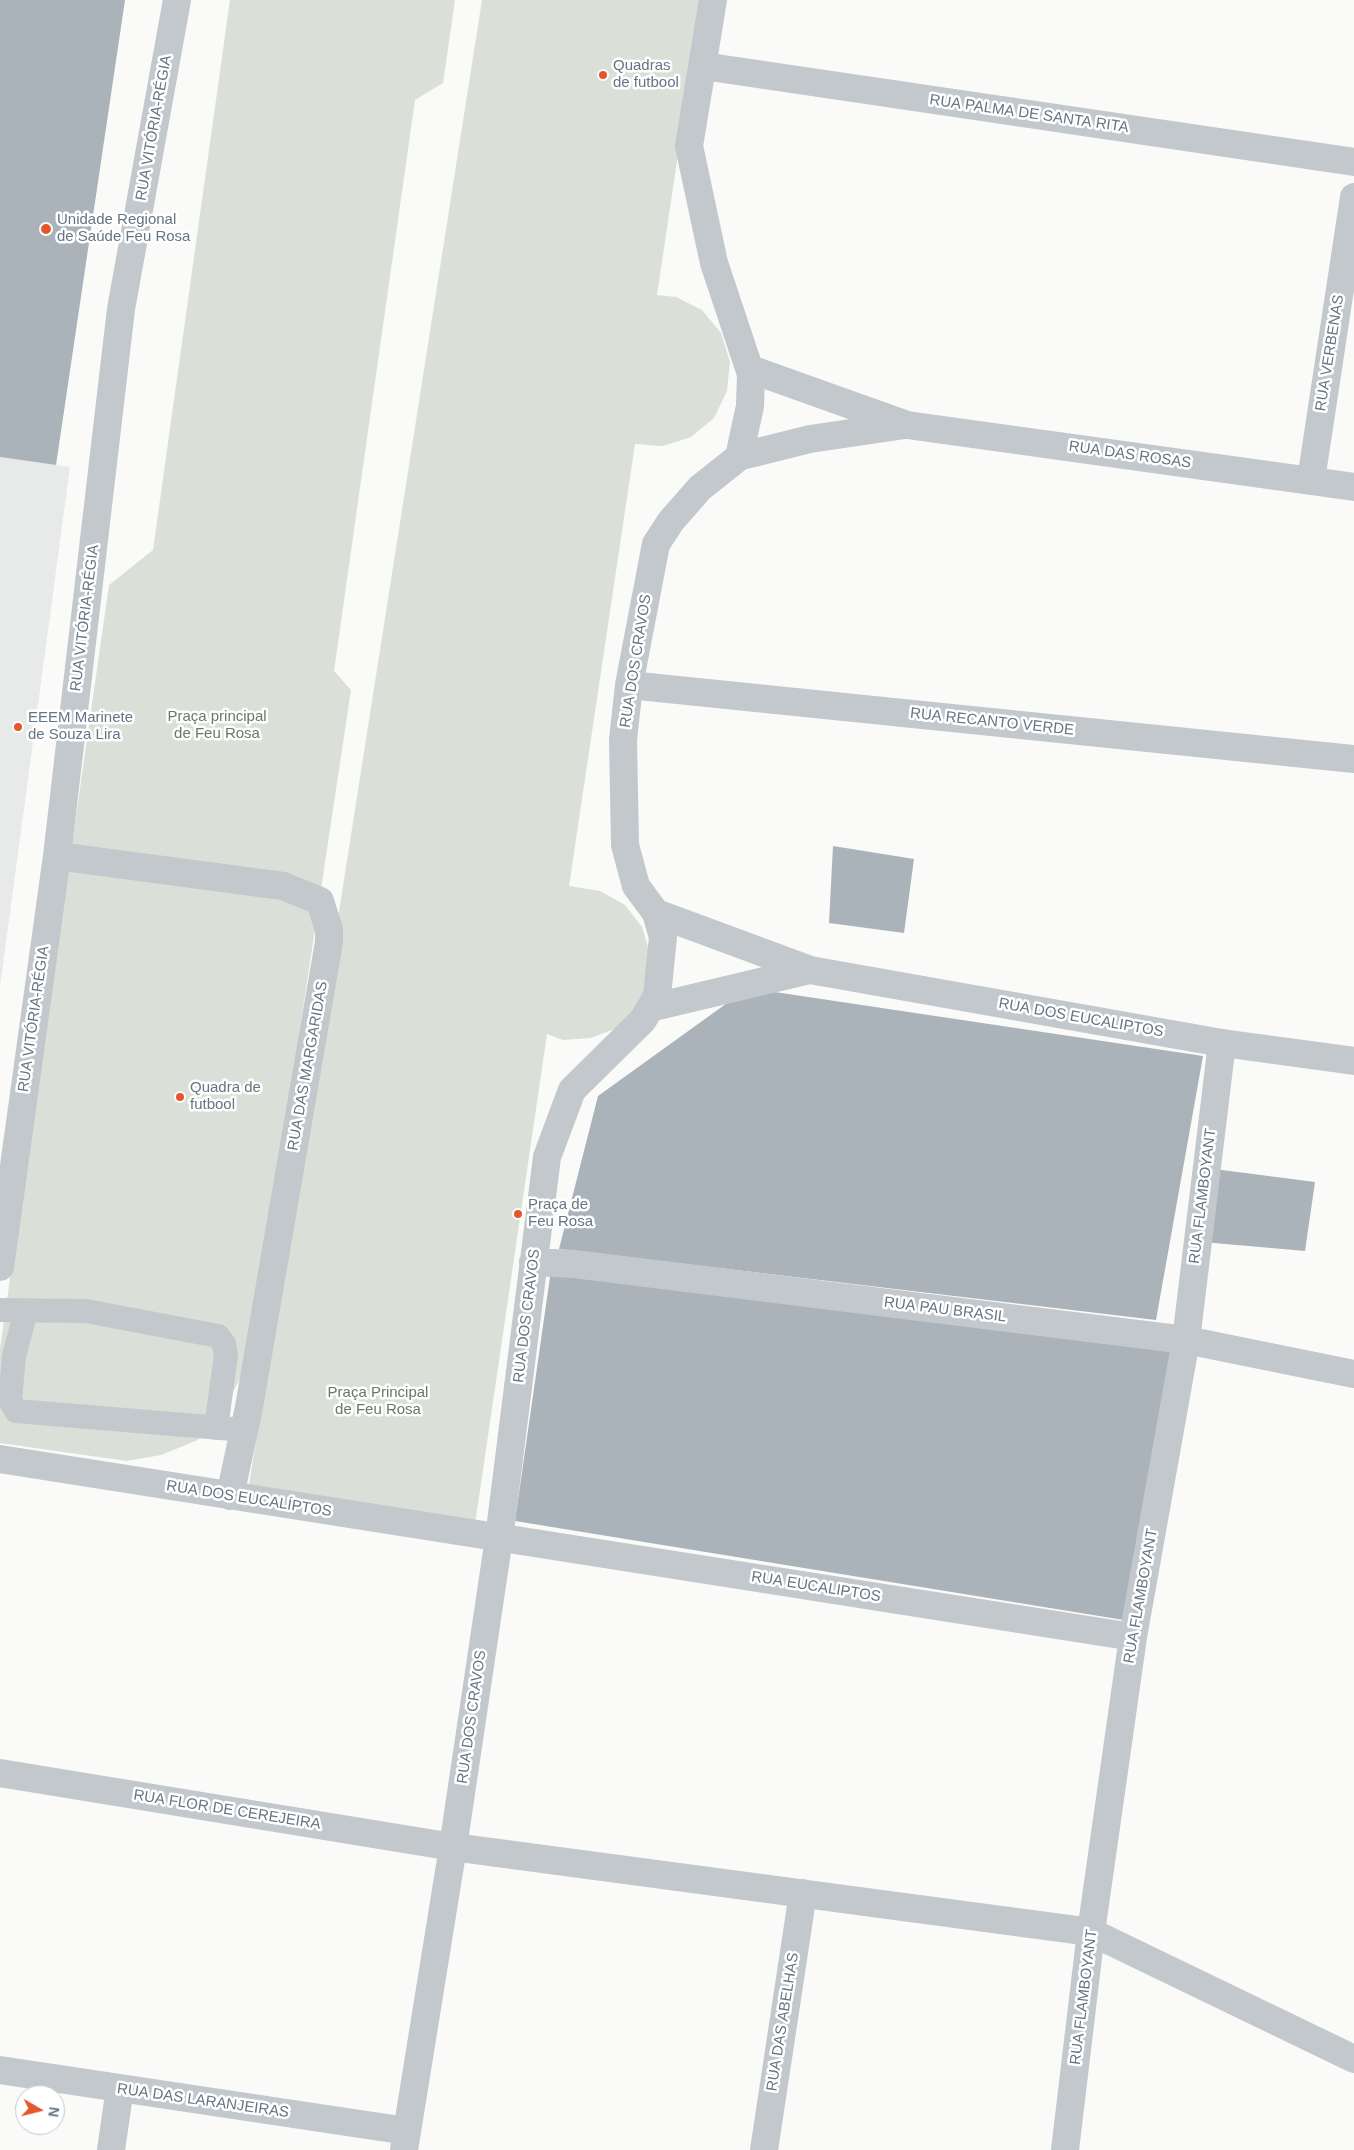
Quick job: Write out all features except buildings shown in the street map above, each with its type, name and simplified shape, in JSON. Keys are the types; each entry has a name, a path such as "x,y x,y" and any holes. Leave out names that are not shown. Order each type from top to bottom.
{"street":[{"name":"RUA VITÓRIA-RÉGIA","path":"0,1267 57,856 121,309 177,0"},
{"path":"713,0 704,66 689,146 714,263 750,369 750,406 738,457"},
{"name":"RUA PALMA DE SANTA RITA","path":"704,66 1354,162"},
{"name":"RUA VERBENAS","path":"1311,480 1354,197"},
{"name":"RUA DAS ROSAS","path":"750,369 907,425 1354,487"},
{"name":"RUA DAS ROSAS","path":"738,457 810,439 907,425"},
{"name":"RUA DOS CRAVOS","path":"405,2141 453,1847 499,1538 547,1157 572,1090 643,1020 657,996 662,962 663,937 656,913 636,886 625,845 623,740 629,685 656,544 671,521 700,488 738,457"},
{"name":"RUA RECANTO VERDE","path":"629,685 1354,759"},
{"name":"RUA DAS MARGARIDAS","path":"57,856 284,886 320,901 329,930 329,942 245,1430 230,1496"},
{"name":"RUA DOS EUCALIPTOS","path":"656,913 810,970 1222,1043 1354,1061"},
{"name":"RUA DOS EUCALIPTOS","path":"650,1008 810,970"},
{"name":"RUA FLAMBOYANT","path":"1065,2150 1091,1932 1133,1637 1186,1340 1222,1043"},
{"name":"RUA PAU BRASIL","path":"533,1262 574,1264 1186,1340 1354,1374"},
{"name":"RUA DOS EUCALÍPTOS","path":"0,1459 499,1538"},
{"name":"RUA EUCALIPTOS","path":"499,1538 1133,1637"},
{"name":"RUA FLOR DE CEREJEIRA","path":"0,1773 453,1847 1091,1932 1354,2059"},
{"name":"RUA DAS ABELHAS","path":"764,2150 803,1894"},
{"name":"RUA DAS LARANJEIRAS","path":"0,2070 120,2088 405,2141"},
{"path":"111,2150 120,2088"}],"lane":[{"path":"0,1310 86,1311 218,1336 224,1344 226,1355 216,1428"},
{"path":"26,1311 14,1356 10,1400 16,1411 245,1430"}],"shaded area":[{"name":"EEEM Marinete de Souza Lira","path":"0,457 70,467 0,987"}],"green space":[{"name":"Praça principal de Feu Rosa","path":"230,0 455,0 443,83 415,100 334,671 351,690 250,1360 229,1399 198,1440 161,1455 127,1461 0,1443 0,1349 109,585 153,550"},
{"name":"Praça Principal de Feu Rosa","path":"482,0 701,0 657,295 676,297 702,310 721,333 730,362 727,391 714,418 691,437 663,446 635,444 569,886 600,891 625,905 642,927 650,954 648,982 637,1008 617,1028 591,1038 563,1040 547,1034 474,1531 247,1498"}],"place":[{"name":"Quadras de futbool","path":"603,75"},
{"name":"Unidade Regional de Saúde Feu Rosa","path":"46,229"},
{"name":"EEEM Marinete de Souza Lira","path":"18,727"},
{"name":"Quadra de futbool","path":"180,1097"},
{"name":"Praça de Feu Rosa","path":"518,1214"}]}
